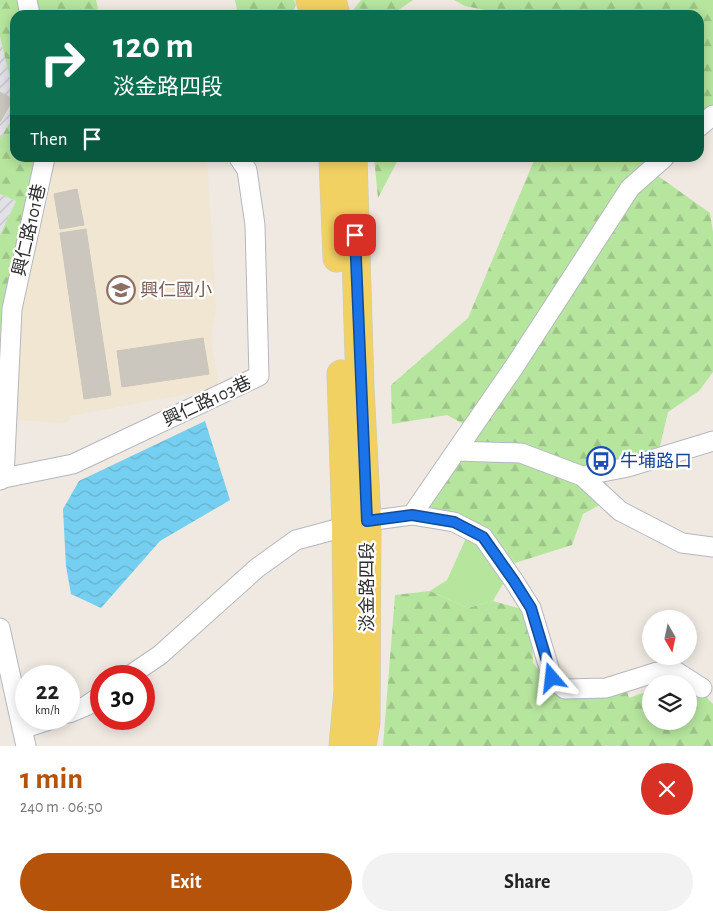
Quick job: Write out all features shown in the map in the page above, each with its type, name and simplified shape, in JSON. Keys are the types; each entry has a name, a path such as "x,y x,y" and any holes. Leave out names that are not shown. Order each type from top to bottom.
{"main road":[{"name":"淡金路四段","path":"333,162 357,524 366,722 362,746"},
{"name":"淡金路四段","path":"343,746 348,691 357,524 360,388 353,162"}],"street":[{"name":"興仁路101巷","path":"2,479 12,309 45,162"},
{"name":"興仁路103巷","path":"2,479 73,464 259,376 255,225 247,170 242,162"},
{"path":"412,515 514,367 630,188 659,162"},
{"path":"582,476 628,467 713,441"},
{"path":"456,450 521,453 582,476 620,511 682,543 713,547"},
{"path":"145,665 160,655 257,568 296,540 357,524 412,515 454,522 483,537 531,608 552,678 565,689 606,688 657,672 677,672 702,688"},
{"path":"0,628 24,738 36,730"}],"shaded area":[{"path":"0,37 10,78 10,122 0,139"},
{"name":"興仁國小","path":"54,162 207,162 216,306 211,338 219,388 70,416 67,423 14,420 19,328 28,275 49,195"},
{"path":"0,194 16,201 0,235"}],"green space":[{"path":"0,0 96,0 98,9 96,10 10,10 10,78 0,37"},
{"path":"235,0 294,0 296,5 294,10 237,10"},
{"path":"361,0 413,0 398,10 353,10"},
{"path":"454,0 713,0 713,111 704,119 704,10 485,10 465,6"},
{"path":"10,122 10,162 38,162 26,204 0,335 0,235 16,201 0,194 0,139"},
{"path":"374,162 397,162 378,198"},
{"path":"533,162 660,162 651,171 710,213 713,232 713,372 699,391 668,412 659,450 594,467 616,496 583,514 572,545 515,563 493,529 471,527 424,509 480,433 447,415 392,424 391,385 468,318"},
{"path":"471,527 493,529 515,563 493,601 468,608 430,591 447,580"},
{"path":"430,591 468,608 493,601 525,610 532,632 533,663 553,688 580,695 622,674 629,698 642,693 642,730 697,730 697,687 713,704 713,746 383,746 395,595"}],"water":[{"path":"205,421 230,500 160,541 101,608 71,594 66,566 63,509 79,481"}],"building":[{"path":"0,92 10,97 10,104 0,122"},
{"path":"77,189 84,225 60,229 54,194"},
{"path":"86,229 111,395 84,399 60,233"},
{"path":"203,338 209,374 122,387 117,351"}],"place":[{"name":"興仁國小","path":"121,290"},
{"name":"牛埔路口","path":"601,461"}],"route":[{"path":"355,235 367,521 412,515 454,522 483,537 531,608 552,678"}]}
